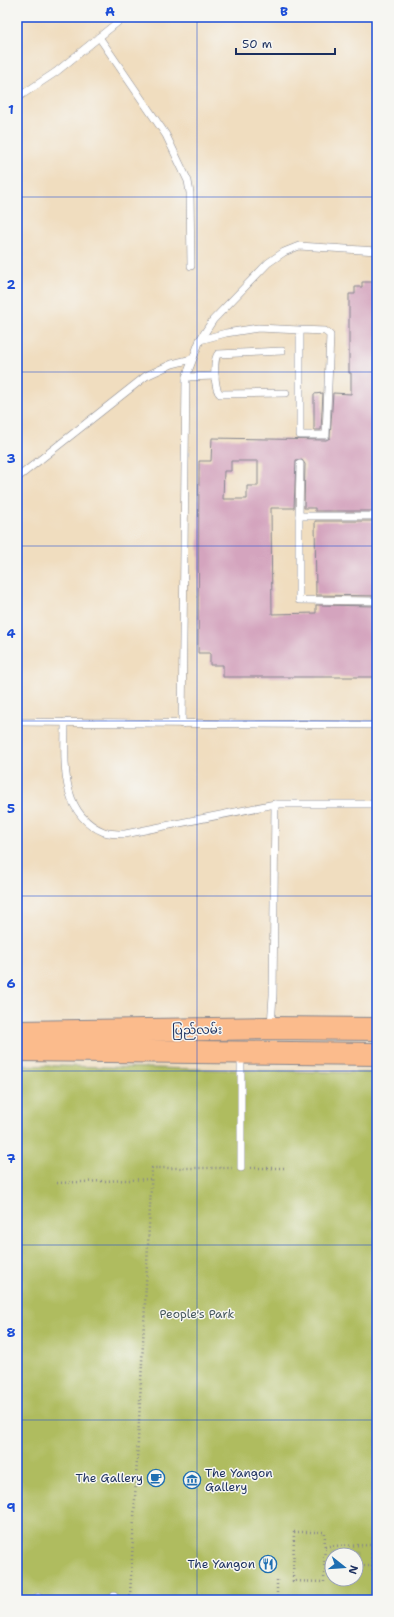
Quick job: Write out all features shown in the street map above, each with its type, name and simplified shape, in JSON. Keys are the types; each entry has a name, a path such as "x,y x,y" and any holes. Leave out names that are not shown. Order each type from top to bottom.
{"highway":[{"name":"ပြည်လမ်း","path":"22,1031 271,1028 377,1029"},
{"name":"ပြည်လမ်း","path":"17,1050 377,1054"}],"lane":[{"path":"17,98 56,72 124,17"},
{"path":"99,38 166,136 188,181 190,193 191,266"},
{"path":"182,724 186,377 192,359 200,340 213,320 268,263 284,252 299,246 377,251"},
{"path":"200,340 226,333 258,328 325,331 330,335 326,435 300,435 300,330"},
{"path":"282,351 218,354 215,358 215,376 217,392 220,394 286,393"},
{"path":"17,478 146,376 172,364 192,359"},
{"path":"186,377 215,376"},
{"path":"300,464 299,600 377,601"},
{"path":"299,516 377,516"},
{"path":"17,722 377,725"},
{"path":"65,722 67,784 72,799 78,813 90,824 104,832 125,834 275,804 377,804"},
{"path":"271,1028 273,996 275,804"},
{"path":"241,1052 241,1168"}],"path":[{"path":"130,1596 152,1168 284,1168"},
{"path":"57,1183 151,1179"},
{"path":"377,1530 372,1545 371,1566 377,1589"},
{"path":"324,1582 293,1581 294,1532 325,1532 325,1546 372,1545"},
{"path":"364,1566 371,1566"},
{"path":"277,1580 277,1600"}],"green space":[{"name":"People's Park","path":"17,1065 377,1073 377,1600 17,1600"}],"building":[{"path":"362,282 377,282 377,511 315,511 315,508 304,508 305,464 302,460 296,461 294,508 271,508 272,614 316,613 316,605 377,606 377,677 223,677 223,665 210,665 210,653 198,653 199,461 211,461 212,438 326,440 330,438 333,393 351,394 351,373 349,373 349,294 355,294 355,287 362,287","holes":["231,461 258,461 258,486 247,486 247,499 223,499 224,471 231,471"]},
{"path":"323,393 321,430 314,430 314,394"},
{"path":"315,521 377,521 377,596 316,595"}],"place":[{"name":"The Gallery","path":"156,1478"},
{"name":"The Yangon Gallery","path":"192,1480"},
{"name":"The Yangon","path":"268,1564"}]}
